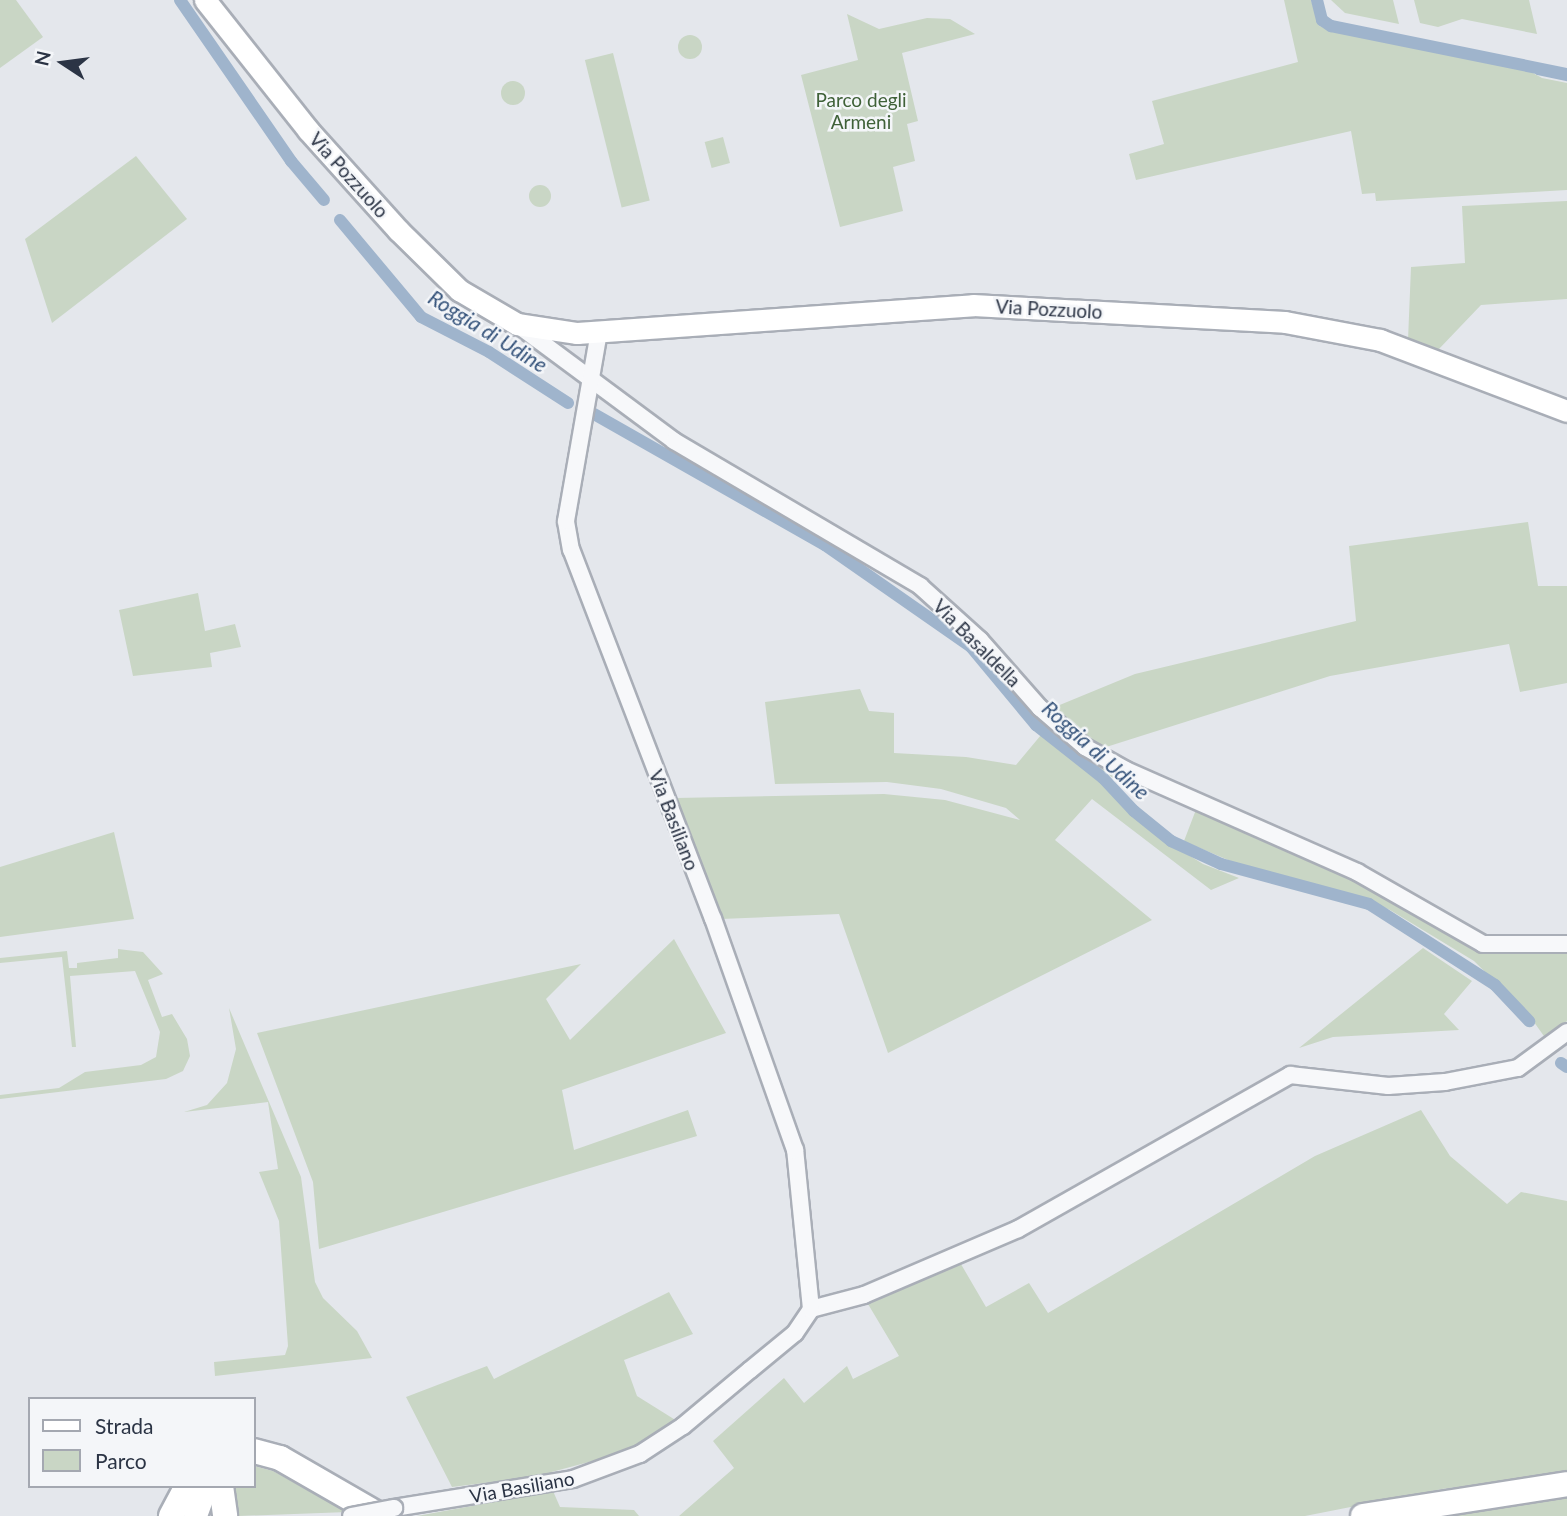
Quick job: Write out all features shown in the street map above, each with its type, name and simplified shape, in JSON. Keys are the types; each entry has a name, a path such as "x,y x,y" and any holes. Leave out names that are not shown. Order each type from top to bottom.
{"highway":[{"path":"256,1452 280,1458 387,1512"},
{"path":"1363,1516 1567,1484"},
{"path":"171,1516 186,1488"},
{"path":"193,1514 205,1488"},
{"path":"221,1488 225,1516"}],"main road":[{"name":"Via Pozzuolo","path":"205,0 308,130 398,230 459,290 517,324 553,332 599,331 973,305 1285,322 1380,341 1567,411"}],"street":[{"name":"Via Pozzuolo","path":"517,324 591,380"},
{"name":"Via Basiliano","path":"351,1516 573,1479 640,1454 683,1426 794,1333 811,1309 795,1150 713,919 570,550 566,521 599,331"},
{"name":"Via Basaldella","path":"591,380 674,441 920,586 980,640 1040,708 1085,747 1357,872 1483,944 1501,948 1567,944"},
{"path":"811,1309 864,1294 1028,1224 1290,1075 1388,1086 1445,1082 1518,1068 1567,1032"},
{"path":"193,1514 211,1510 225,1516"}],"green space":[{"path":"0,0 16,0 43,37 0,68"},
{"path":"1284,0 1311,0 1319,26 1524,68 1542,78 1567,83 1567,190 1376,201 1375,193 1362,194 1351,131 1136,180 1129,154 1164,144 1152,101 1298,62"},
{"path":"1331,0 1393,0 1399,24 1345,13"},
{"path":"1414,0 1529,0 1537,34 1462,19 1438,27 1420,23"},
{"name":"Parco degli Armeni","path":"847,14 879,29 927,18 950,19 975,34 902,53 918,121 907,124 915,161 893,167 903,211 840,227 801,75 858,60"},
{"path":"690,35 699,38 702,47 699,56 690,59 681,56 678,47 681,38"},
{"path":"613,53 650,200 622,208 585,60"},
{"path":"513,81 521,85 525,93 521,101 513,105 505,101 501,93 505,85"},
{"path":"723,137 730,163 712,168 705,142"},
{"path":"136,156 187,219 52,323 25,239"},
{"path":"540,185 548,188 551,196 548,204 540,207 532,204 529,196 532,188"},
{"path":"1567,201 1567,299 1481,305 1438,350 1408,340 1411,267 1465,263 1462,206"},
{"path":"1528,522 1538,586 1567,586 1567,683 1520,692 1509,644 1330,676 1103,748 1050,709 1135,674 1356,621 1349,546"},
{"path":"198,593 205,631 235,624 241,647 210,653 212,667 133,676 119,610"},
{"path":"860,689 869,711 894,713 894,753 966,757 1016,765 1041,735 1102,781 1163,839 1203,864 1239,878 1211,890 1092,799 1055,840 1152,920 888,1053 839,914 721,919 676,798 884,794 945,800 1020,820 1006,808 941,789 887,782 775,784 765,702"},
{"path":"1049,727 1065,740 1129,778 1122,784 1045,731"},
{"path":"1197,807 1321,861 1461,938 1567,946 1567,1021 1546,1039 1529,1015 1474,961 1390,910 1356,895 1247,868 1184,841"},
{"path":"114,832 134,919 0,937 0,867"},
{"path":"674,939 726,1033 562,1090 574,1150 688,1110 697,1136 319,1249 313,1182 257,1033 581,964 546,999 570,1040"},
{"path":"1423,948 1472,981 1444,1014 1459,1030 1333,1037 1299,1048"},
{"path":"118,949 143,952 163,974 148,980 162,1017 172,1014 187,1039 190,1056 183,1071 166,1079 0,1099 0,1095 59,1088 85,1072 141,1065 156,1057 160,1032 135,971 70,976 76,1047 72,1047 62,957 0,963 0,958 67,951 69,968 77,968 77,963 118,958"},
{"path":"229,1008 301,1177 315,1282 323,1298 357,1331 372,1358 215,1376 214,1362 285,1355 288,1346 279,1221 259,1172 278,1169 268,1102 184,1112 207,1105 227,1083 236,1049"},
{"path":"1421,1110 1450,1156 1507,1204 1521,1192 1567,1201 1567,1473 1442,1489 1305,1516 679,1516 734,1468 713,1441 784,1378 804,1403 847,1366 853,1379 899,1356 865,1299 958,1259 986,1307 1029,1283 1048,1313 1315,1156"},
{"path":"669,1292 693,1334 624,1360 637,1396 677,1421 644,1443 600,1459 533,1477 452,1487 406,1397 487,1366 494,1379"},
{"path":"256,1467 273,1471 348,1512 238,1516 230,1488 256,1488"},
{"path":"1567,1490 1567,1516 1392,1516"},
{"path":"553,1491 560,1507 634,1510 639,1516 417,1516"}],"waterway":[{"name":"Roggia di Udine","path":"180,0 291,161 324,200"},
{"path":"1317,0 1322,20 1331,26 1567,74"},
{"path":"1529,66 1538,73 1567,79"},
{"name":"Roggia di Udine","path":"340,220 421,317 489,352 568,403"},
{"name":"Roggia di Udine","path":"594,414 825,545 971,647 1036,725 1103,778 1134,811 1171,841 1221,864 1369,904 1495,985 1529,1021"},
{"name":"Roggia di Udine","path":"1561,1063 1567,1067"}]}
